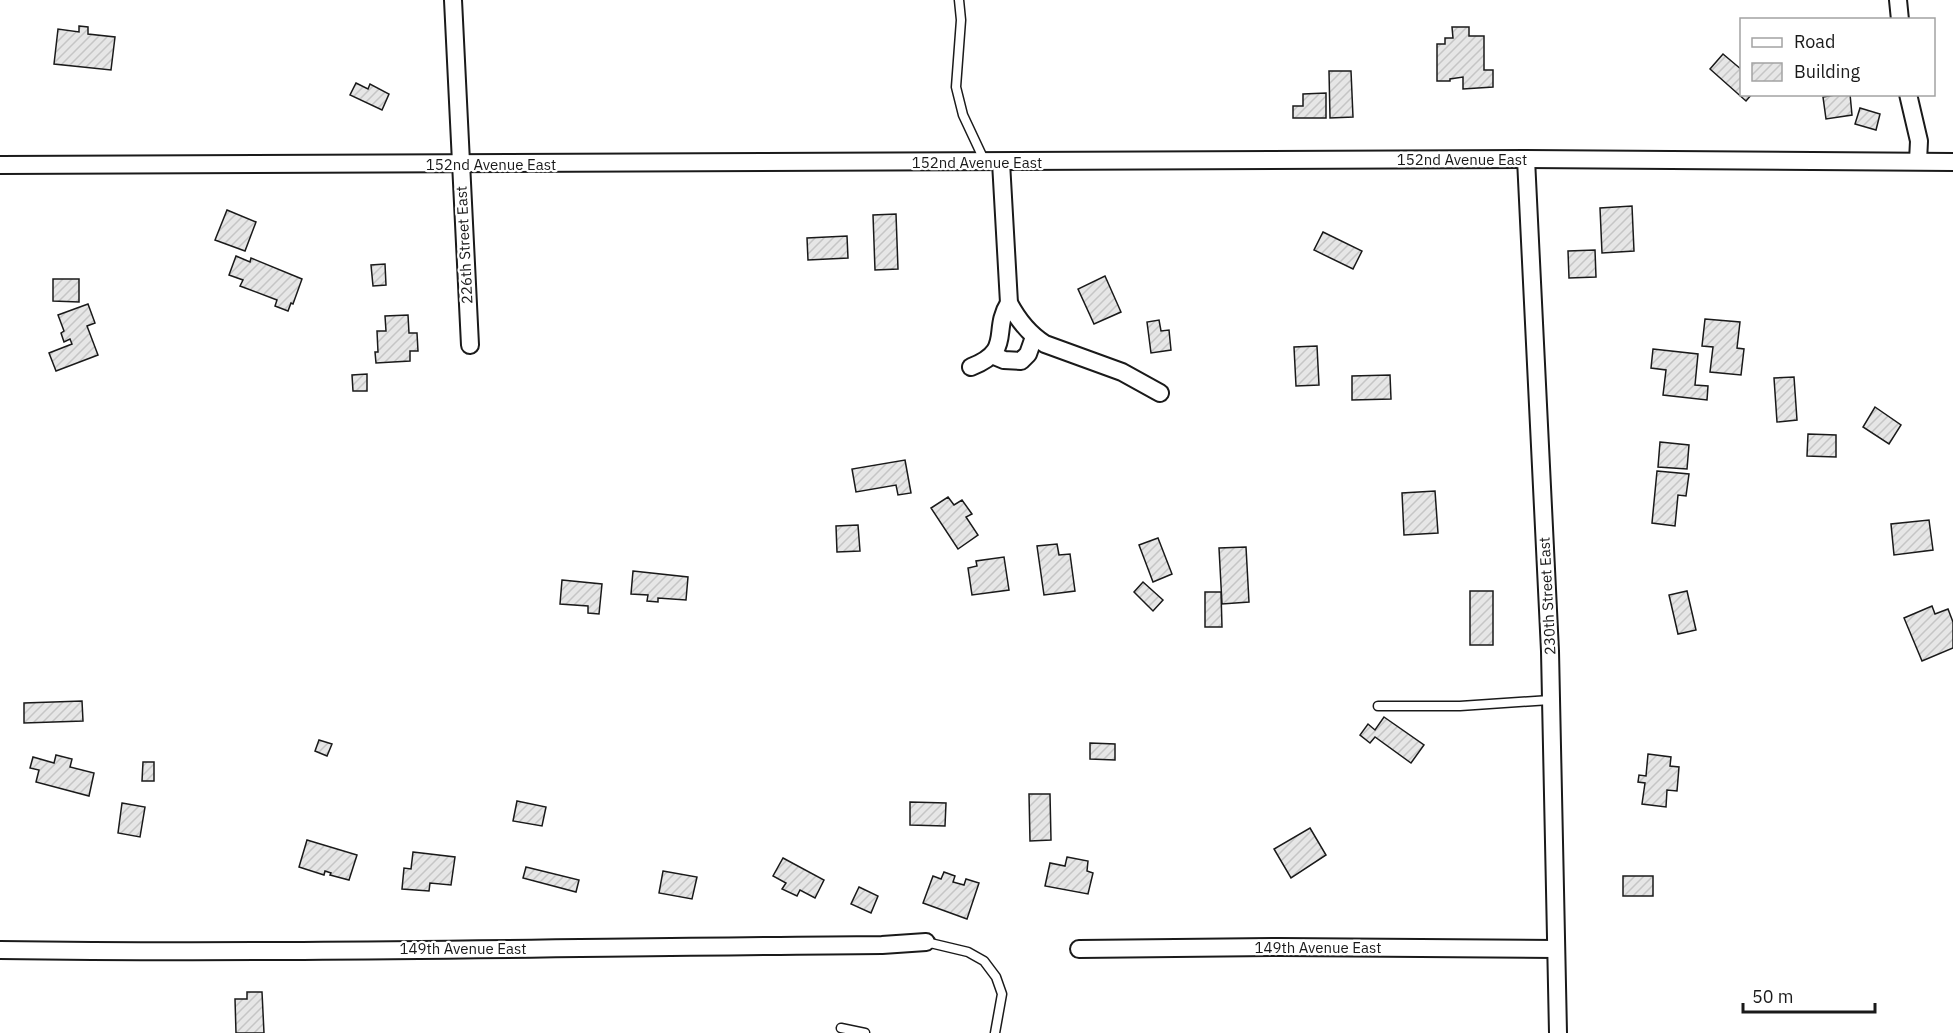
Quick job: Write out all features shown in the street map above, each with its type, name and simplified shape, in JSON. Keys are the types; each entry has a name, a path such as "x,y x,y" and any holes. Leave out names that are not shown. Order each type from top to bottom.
{"street":[{"name":"226th Street East","path":"453,0 470,345"},
{"path":"1898,0 1900,18"},
{"path":"1908,96 1919,141 1918,161"},
{"name":"152nd Avenue East","path":"0,165 1526,159 1953,162"},
{"name":"230th Street East","path":"1526,159 1550,651 1558,1033"},
{"path":"993,162 1009,303 1017,319 1034,337 1065,353 1122,372 1160,393"},
{"path":"971,367 992,355 999,342 1003,313 1009,303"},
{"path":"992,355 1005,360 1021,361 1028,354 1034,337"},
{"name":"149th Avenue East","path":"0,950 882,945 926,942"},
{"name":"149th Avenue East","path":"1079,949 1292,947 1557,949"}],"lane":[{"path":"959,0 962,20 956,87 963,115 993,162"},
{"path":"1378,706 1460,706 1550,700"},
{"path":"926,942 968,952 984,960 996,977 1002,994 995,1033"},
{"path":"841,1028 865,1033"}],"building":[{"path":"79,26 88,27 88,34 115,37 111,70 54,64 58,29 79,32"},
{"path":"1452,27 1469,27 1469,36 1484,36 1484,70 1493,70 1493,87 1463,89 1463,77 1450,79 1450,81 1437,81 1437,44 1445,44 1445,38 1453,38"},
{"path":"1723,54 1740,68 1740,96 1710,69"},
{"path":"1329,71 1351,71 1353,117 1330,118"},
{"path":"356,83 368,89 370,84 389,94 382,110 350,95"},
{"path":"1326,93 1326,118 1293,118 1293,106 1303,106 1303,94"},
{"path":"1740,96 1750,96 1746,101"},
{"path":"1850,96 1852,115 1826,119 1823,97"},
{"path":"1860,108 1880,114 1876,130 1855,124"},
{"path":"1632,206 1634,251 1602,253 1600,208"},
{"path":"227,210 256,222 245,251 215,240"},
{"path":"896,214 898,269 875,270 873,215"},
{"path":"1323,232 1362,251 1353,269 1314,250"},
{"path":"847,236 848,258 808,260 807,238"},
{"path":"1595,250 1596,277 1569,278 1568,251"},
{"path":"236,256 250,262 251,258 302,279 288,311 275,306 277,300 240,286 243,280 229,275"},
{"path":"385,264 386,285 373,286 371,265"},
{"path":"1105,276 1121,312 1094,324 1078,289"},
{"path":"53,279 79,279 79,302 53,301"},
{"path":"88,304 95,323 87,326 98,355 56,371 49,353 72,344 70,339 64,342 61,333 64,331 58,315"},
{"path":"408,315 409,333 417,333 418,351 410,351 410,361 376,363 377,331 386,331 385,316"},
{"path":"1705,319 1740,322 1737,348 1744,349 1741,375 1710,372 1713,347 1702,346"},
{"path":"1159,320 1161,331 1169,330 1171,350 1151,353 1147,322"},
{"path":"1317,346 1319,385 1296,386 1294,347"},
{"path":"1653,349 1698,354 1695,385 1708,386 1707,400 1663,395 1666,370 1651,368"},
{"path":"367,374 367,391 353,391 352,375"},
{"path":"1390,375 1391,399 1352,400 1352,376"},
{"path":"1794,377 1797,420 1777,422 1774,378"},
{"path":"1875,407 1901,425 1889,444 1863,427"},
{"path":"1808,434 1836,435 1836,457 1807,456"},
{"path":"1660,442 1689,445 1687,469 1658,467"},
{"path":"905,460 911,493 898,495 896,485 856,492 852,469"},
{"path":"1657,471 1689,474 1686,496 1678,495 1675,526 1652,523"},
{"path":"1435,491 1438,533 1404,535 1402,493"},
{"path":"948,497 954,505 962,500 972,514 966,517 978,535 958,549 931,508"},
{"path":"1929,520 1933,550 1894,555 1891,524"},
{"path":"858,525 860,551 837,552 836,526"},
{"path":"1158,538 1172,574 1153,582 1139,545"},
{"path":"1057,544 1059,555 1070,554 1075,591 1044,595 1037,546"},
{"path":"1246,547 1249,602 1222,604 1219,548"},
{"path":"1004,557 1009,590 972,595 968,568 977,566 976,561"},
{"path":"633,571 688,577 686,600 658,598 658,602 647,601 648,595 631,594"},
{"path":"562,580 602,584 599,614 588,613 588,606 560,604"},
{"path":"1143,582 1163,600 1153,611 1134,592"},
{"path":"1470,591 1493,591 1493,645 1470,645"},
{"path":"1687,591 1696,630 1678,634 1669,595"},
{"path":"1205,592 1221,592 1222,627 1205,627"},
{"path":"1932,606 1935,614 1948,609 1953,622 1953,648 1922,661 1904,618"},
{"path":"82,701 83,721 24,723 24,703"},
{"path":"1384,717 1424,745 1411,763 1375,737 1370,743 1360,735 1368,724 1375,730"},
{"path":"319,740 332,744 327,756 315,751"},
{"path":"1090,743 1115,744 1115,760 1090,759"},
{"path":"1648,754 1671,757 1670,766 1679,767 1677,791 1667,790 1666,807 1642,804 1645,783 1638,782 1639,775 1646,776"},
{"path":"56,755 72,759 70,767 94,773 89,796 36,782 39,770 30,768 33,757 54,763"},
{"path":"143,762 154,762 154,781 142,781"},
{"path":"1029,794 1050,794 1051,840 1030,841"},
{"path":"517,801 546,807 542,826 513,821"},
{"path":"910,802 946,803 945,826 910,825"},
{"path":"122,803 145,807 140,837 118,833"},
{"path":"1310,828 1326,855 1291,878 1274,849"},
{"path":"307,840 357,855 349,880 330,875 331,873 325,871 324,875 299,867"},
{"path":"413,852 455,857 451,885 430,883 429,891 402,889 404,868 411,869"},
{"path":"1067,857 1088,861 1087,871 1093,873 1088,894 1045,886 1050,863 1065,866"},
{"path":"783,858 824,880 815,898 800,890 797,896 782,889 786,883 773,876"},
{"path":"526,867 579,880 576,892 523,878"},
{"path":"663,871 697,877 692,899 659,893"},
{"path":"944,872 955,876 953,882 964,885 966,879 979,883 967,919 923,903 933,876 941,879"},
{"path":"1623,876 1653,876 1653,896 1623,896"},
{"path":"859,887 878,896 871,913 851,904"},
{"path":"247,992 262,992 264,1033 236,1033 235,999 247,999"}]}
